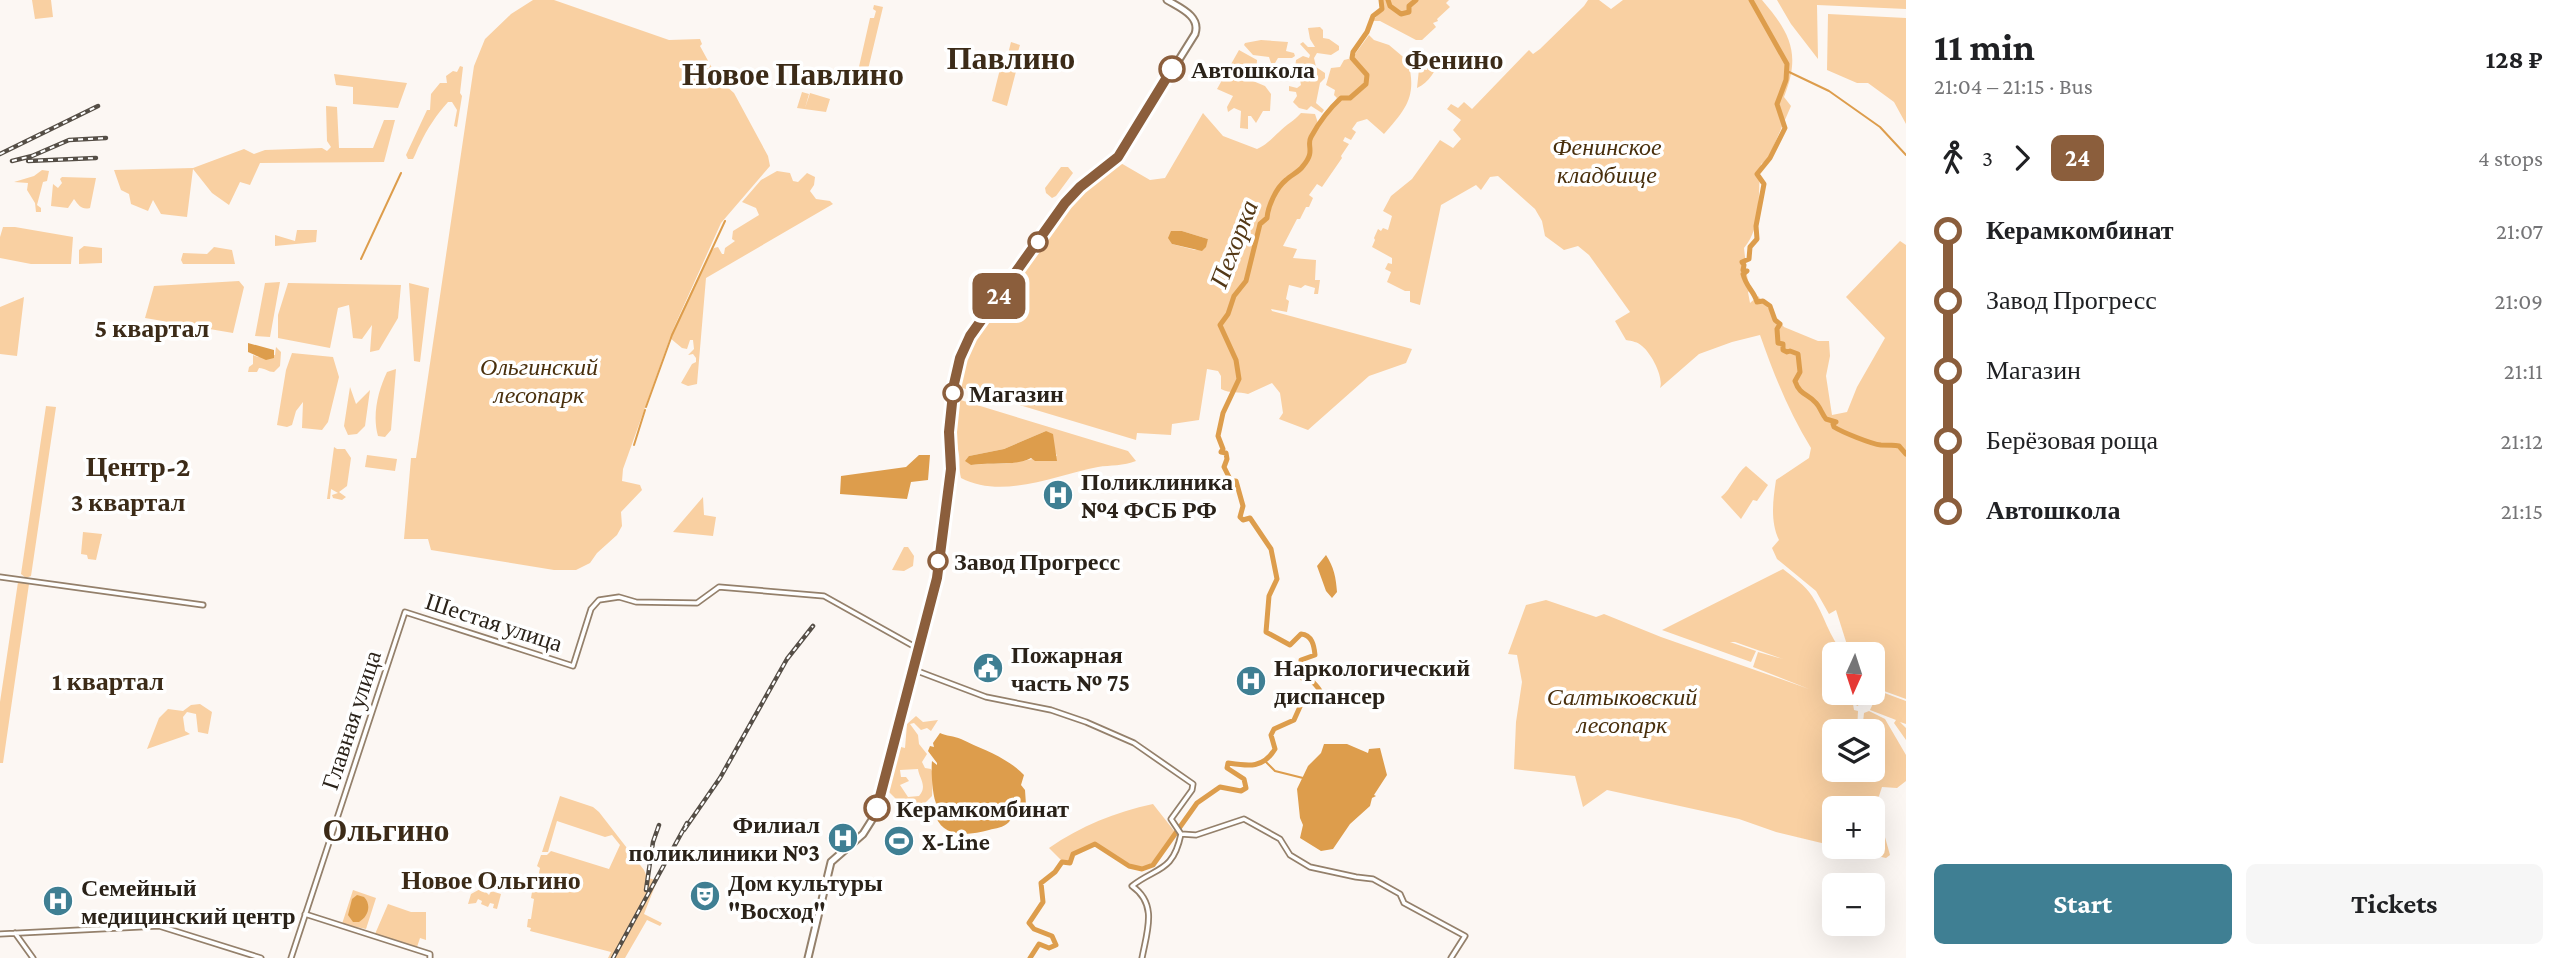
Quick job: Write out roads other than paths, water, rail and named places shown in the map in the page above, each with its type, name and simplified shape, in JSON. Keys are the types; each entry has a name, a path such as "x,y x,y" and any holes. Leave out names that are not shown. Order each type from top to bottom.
{"main road":[{"path":"808,958 831,862 863,834 875,815 937,578 951,469 949,432 954,384 964,347 1065,203 1120,153 1196,31 1197,24 1194,19 1167,0"}],"street":[{"path":"0,577 203,605"},
{"name":"Шестая улица","path":"405,612 573,666 591,609 597,601 619,597 636,602 697,603 719,587 824,596 917,648"},
{"name":"Главная улица","path":"291,958 405,612"},
{"path":"912,669 994,699 1051,710 1134,743 1193,784 1192,790 1171,819 1180,834 1196,835 1244,819 1280,839 1290,855 1310,867 1373,878 1400,894 1404,903 1465,936 1451,958"},
{"path":"1142,958 1148,907 1144,897 1132,886 1167,865 1180,834"},
{"path":"305,914 430,956"},
{"path":"0,934 159,926 261,958"},
{"path":"15,933 33,958"}],"waterway":[{"name":"Пехорка","path":"1030,958 1039,944 1049,948 1056,945 1052,936 1034,929 1029,923 1043,902 1041,883 1055,872 1062,862 1070,863 1073,854 1095,844 1129,866 1142,869 1153,865 1197,803 1220,787 1241,791 1246,788 1244,779 1227,768 1228,763 1254,765 1265,760 1275,749 1271,735 1274,729 1294,720 1303,700 1310,698 1319,704 1323,702 1321,692 1315,684 1310,679 1302,678 1301,660 1315,655 1310,638 1301,634 1290,645 1266,632 1269,596 1277,579 1271,549 1250,518 1243,520 1240,517 1243,506 1236,481 1231,481 1224,467 1226,453 1221,452 1223,449 1218,436 1223,413 1239,379 1236,360 1220,325 1228,314 1234,296 1246,281 1260,224 1267,218 1276,192 1282,183 1307,161 1311,137 1328,112 1341,98 1350,98 1366,84 1367,75 1352,58 1353,52 1367,32 1373,16 1382,9 1381,0"},
{"name":"Пехорка","path":"1388,0 1390,6 1401,14 1409,12 1409,6 1416,0"},
{"path":"1751,0 1787,64 1786,80 1777,104 1785,128 1770,158 1757,174 1764,184 1756,226 1757,239 1750,247 1749,259 1742,262 1743,270 1747,271 1743,274 1744,278 1757,302 1763,301 1770,306 1775,320 1780,324 1777,329 1778,343 1783,344 1783,350 1798,354 1800,372 1795,381 1797,386 1816,403 1826,419 1836,422 1834,427 1850,435 1876,444 1899,446 1906,454"},
{"path":"1787,71 1829,91 1880,127 1906,155"},
{"path":"361,259 401,173"},
{"path":"646,407 672,335 725,221"},
{"path":"634,445 645,410"},
{"path":"1265,761 1275,771 1303,778"}],"railway":[{"path":"0,154 98,106"},
{"path":"12,161 32,156 69,140 106,138"},
{"path":"28,161 96,158"},
{"path":"684,830 720,778 787,659 813,626"},
{"path":"613,958 687,823"},
{"path":"646,890 653,842 659,825"}],"place":[{"name":"Автошкола","path":"1172,69"},
{"name":"Магазин","path":"953,393"},
{"name":"Поликлиника №4 ФСБ РФ","path":"1058,495"},
{"name":"Завод Прогресс","path":"938,561"},
{"name":"Пожарная часть № 75","path":"988,668"},
{"name":"Наркологический диспансер","path":"1251,681"},
{"name":"Керамкомбинат","path":"877,808"},
{"name":"Филиал поликлиники №3","path":"843,838"},
{"name":"X-Line","path":"899,841"},
{"name":"Дом культуры \"Восход\"","path":"705,896"},
{"name":"Семейный медицинский центр","path":"58,901"}],"district":[{"name":"Павлино","path":"1011,58"},
{"name":"Фенино","path":"1454,59"},
{"name":"Новое Павлино","path":"793,74"},
{"name":"5 квартал","path":"152,328"},
{"name":"Центр-2","path":"138,466"},
{"name":"3 квартал","path":"128,502"},
{"name":"1 квартал","path":"108,681"},
{"name":"Ольгино","path":"386,830"},
{"name":"Новое Ольгино","path":"491,880"}],"park label":[{"name":"Фенинское кладбище","path":"1607,160"},
{"name":"Ольгинский лесопарк","path":"539,380"},
{"name":"Салтыковский лесопарк","path":"1622,710"}]}
